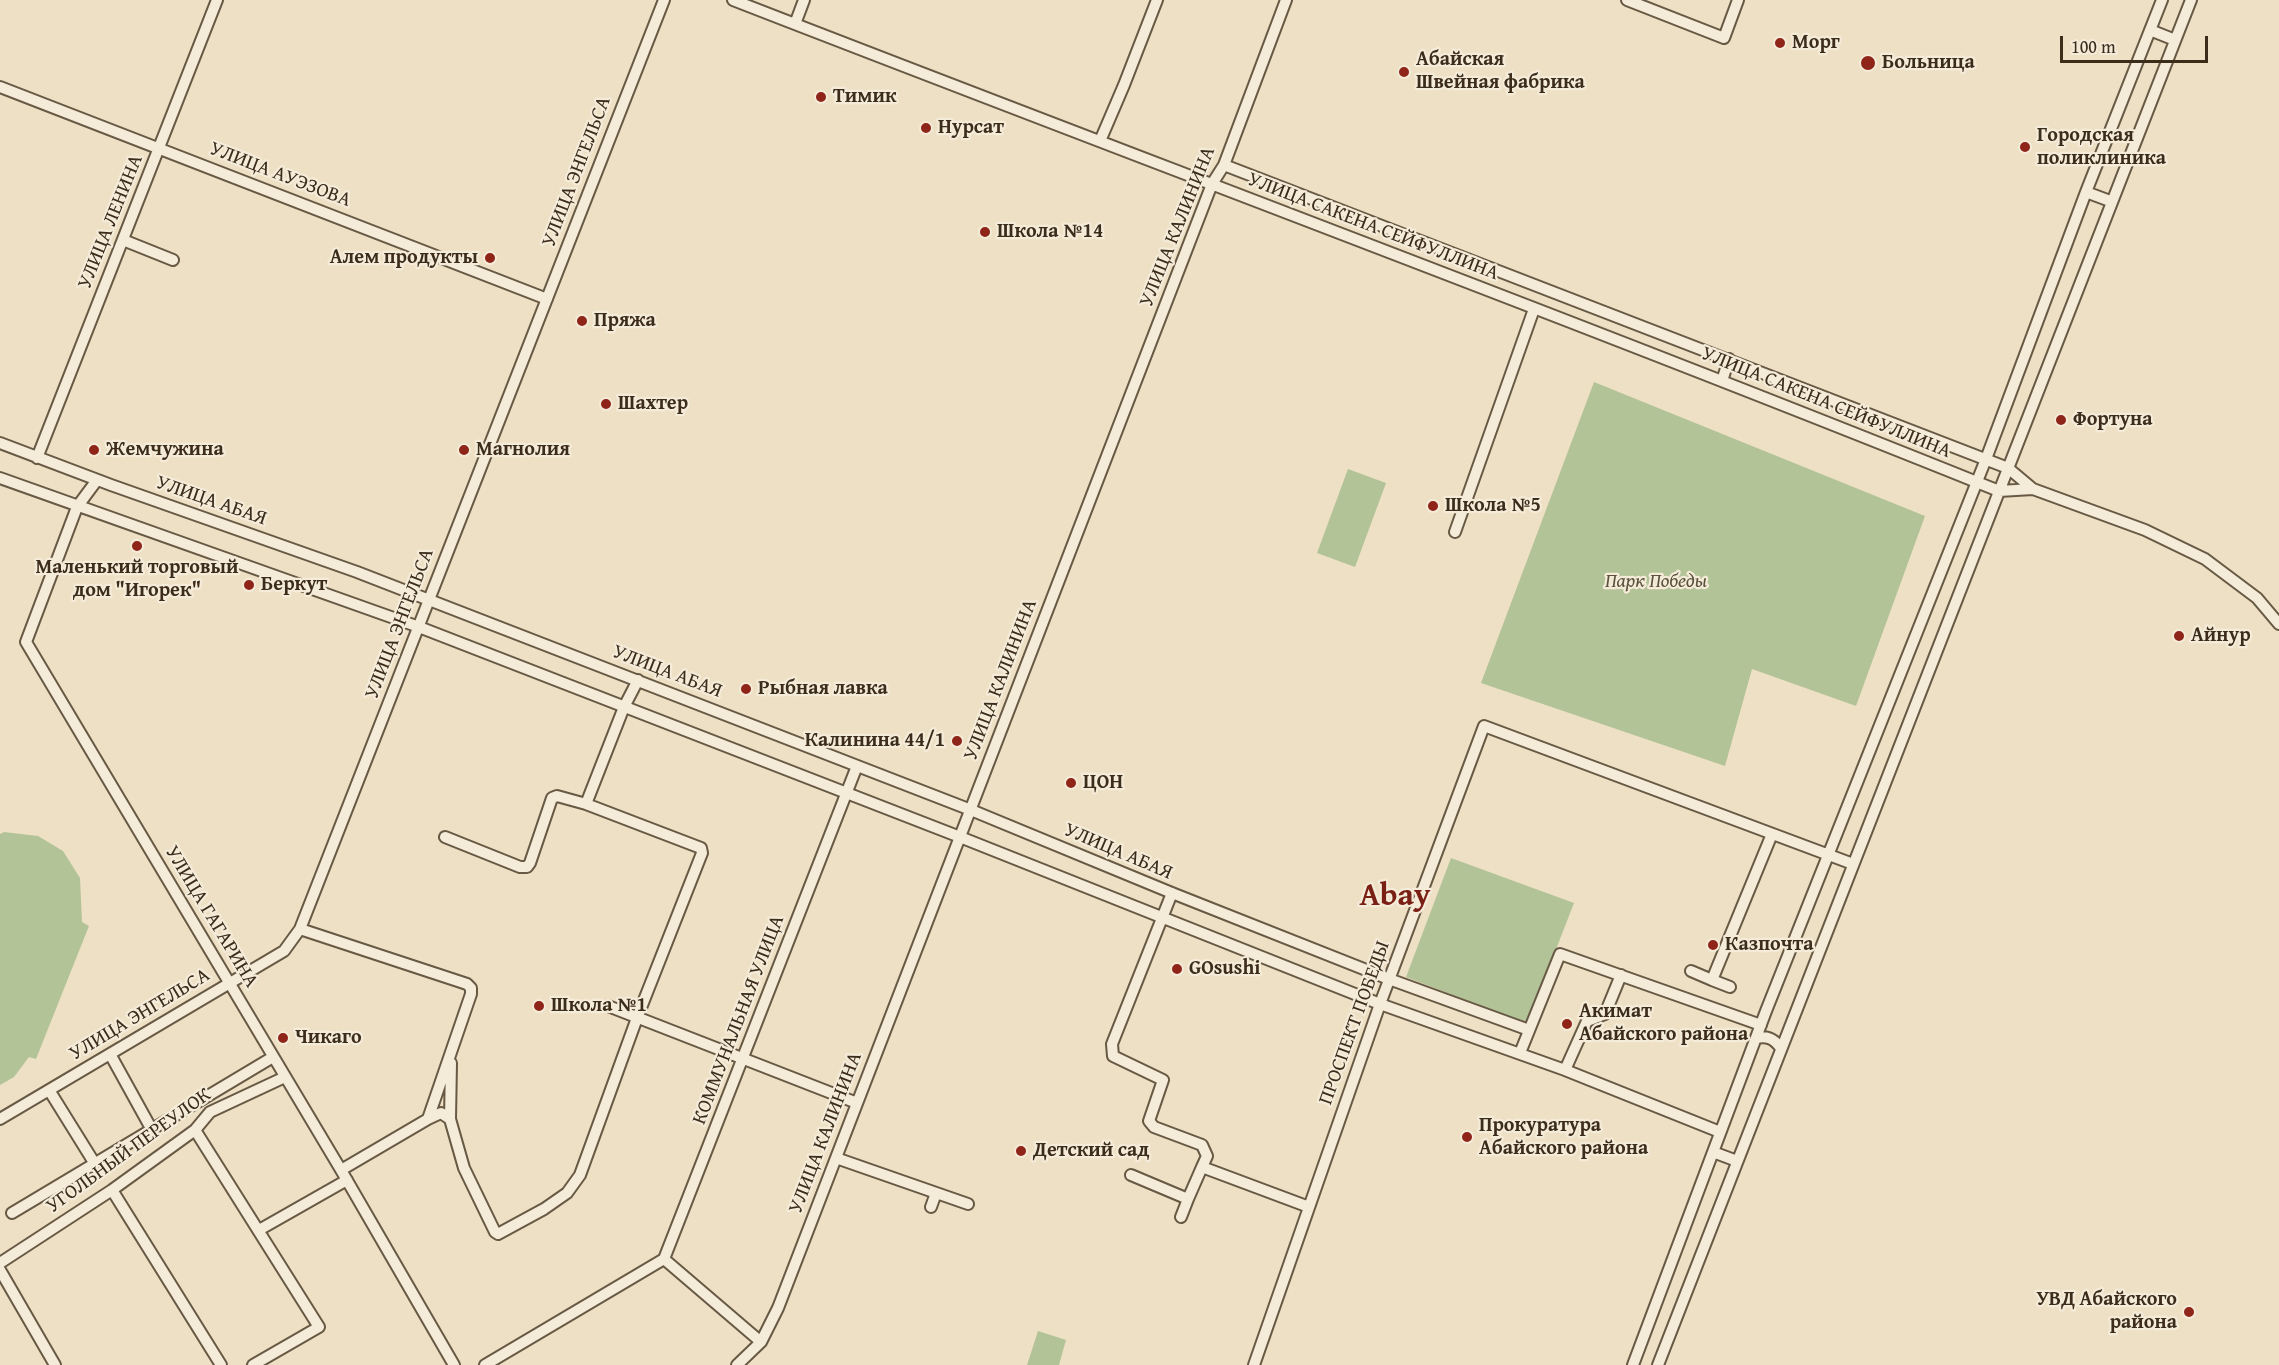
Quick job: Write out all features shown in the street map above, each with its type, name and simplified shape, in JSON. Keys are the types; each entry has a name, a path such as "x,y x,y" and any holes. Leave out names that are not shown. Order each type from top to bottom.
{"street":[{"name":"УЛИЦА ЛЕНИНА","path":"37,458 217,0"},
{"name":"УЛИЦА ЭНГЕЛЬСА","path":"0,1119 284,951 300,929 664,0"},
{"name":"УЛИЦА САКЕНА СЕЙФУЛЛИНА","path":"733,0 915,72 1364,241 1999,491"},
{"path":"795,24 804,0"},
{"path":"1100,141 1156,0"},
{"name":"УЛИЦА КАЛИНИНА","path":"737,1365 761,1341 778,1308 1212,184 1224,165 1286,0"},
{"path":"1627,0 1724,38 1738,0"},
{"path":"1633,1365 1761,1025 1986,459 2086,192 2162,0"},
{"path":"1658,1365 2110,201 2191,0"},
{"path":"2150,30 2175,40"},
{"name":"УЛИЦА АУЭЗОВА","path":"0,87 547,298"},
{"name":"УЛИЦА САКЕНА СЕЙФУЛЛИНА","path":"1224,165 1986,459 2008,468 2032,489"},
{"path":"2086,192 2110,201"},
{"path":"123,240 173,260"},
{"path":"1455,532 1534,309"},
{"path":"1722,381 1729,359"},
{"name":"УЛИЦА АБАЯ","path":"0,443 97,480 357,572 639,680 971,810 1172,893 1112,1044 1112,1050 1113,1056 1163,1080 1149,1121 1154,1127 1202,1145 1207,1156 1202,1167"},
{"path":"0,478 419,627 960,837 1380,1004 1520,1053 1720,1132"},
{"name":"УЛИЦА ГАГАРИНА","path":"97,480 77,507 26,642 344,1175 454,1365"},
{"path":"1999,491 2032,489 2145,530 2205,559 2257,598 2279,624"},
{"path":"586,804 624,707 639,680"},
{"name":"ПРОСПЕКТ ПОБЕДЫ","path":"1254,1365 1380,1004 1484,726 1853,864"},
{"name":"КОММУНАЛЬНАЯ УЛИЦА","path":"664,1259 858,766"},
{"path":"445,837 520,867 527,867 552,798 557,796 586,804 702,850 637,1018 580,1175 567,1193 544,1209 498,1234 464,1168 450,1119 451,1054"},
{"path":"1712,980 1772,834"},
{"path":"1172,893 1389,979 1529,1030"},
{"path":"300,929 467,984 471,988 471,994 428,1119"},
{"path":"1520,1053 1560,954 1761,1025"},
{"path":"1691,971 1730,987"},
{"path":"1565,1070 1587,1021 1605,1014 1621,975"},
{"path":"608,1006 857,1103"},
{"path":"1756,1038 1764,1036 1774,1040 1780,1047"},
{"path":"110,1054 153,1130"},
{"path":"12,1213 273,1057"},
{"name":"УГОЛЬНЫЙ ПЕРЕУЛОК","path":"0,1263 112,1190 195,1130 210,1112 285,1077"},
{"path":"49,1090 95,1164"},
{"path":"259,1230 428,1119 441,1113 450,1119"},
{"path":"195,1130 319,1327 253,1365"},
{"path":"1713,1152 1737,1161"},
{"path":"836,1158 968,1204"},
{"path":"1181,1217 1202,1167 1309,1207"},
{"path":"1131,1175 1188,1199"},
{"path":"112,1190 221,1365"},
{"path":"931,1207 936,1193"},
{"path":"485,1365 664,1259 761,1341"},
{"path":"0,1270 55,1365"}],"green space":[{"name":"Парк Победы","path":"1594,382 1925,516 1856,706 1752,669 1725,766 1481,683"},
{"path":"1348,469 1386,483 1355,567 1317,553"},
{"path":"4,832 38,836 63,851 80,878 82,922 89,926 36,1059 29,1057 14,1077 0,1085 0,834"},
{"path":"1451,858 1574,903 1527,1024 1406,977"},
{"path":"1038,1331 1066,1340 1059,1365 1027,1365"}],"place":[{"name":"Морг","path":"1780,43"},
{"name":"Больница","path":"1868,63"},
{"name":"Абайская Швейная фабрика","path":"1404,72"},
{"name":"Тимик","path":"821,97"},
{"name":"Нурсат","path":"926,128"},
{"name":"Городская поликлиника","path":"2025,147"},
{"name":"Школа №14","path":"985,232"},
{"name":"Алем продукты","path":"490,258"},
{"name":"Пряжа","path":"582,321"},
{"name":"Шахтер","path":"606,404"},
{"name":"Фортуна","path":"2061,420"},
{"name":"Жемчужина","path":"94,450"},
{"name":"Магнолия","path":"464,450"},
{"name":"Школа №5","path":"1433,506"},
{"name":"Маленький торговый дом \"Игорек\"","path":"137,546"},
{"name":"Беркут","path":"249,585"},
{"name":"Айнур","path":"2179,636"},
{"name":"Рыбная лавка","path":"746,689"},
{"name":"Калинина 44/1","path":"957,741"},
{"name":"ЦОН","path":"1071,783"},
{"name":"Казпочта","path":"1713,945"},
{"name":"GOsushi","path":"1177,969"},
{"name":"Школа №1","path":"539,1006"},
{"name":"Акимат Абайского района","path":"1567,1024"},
{"name":"Чикаго","path":"283,1038"},
{"name":"Прокуратура Абайского района","path":"1467,1137"},
{"name":"Детский сад","path":"1021,1151"},
{"name":"УВД Абайского района","path":"2189,1312"}],"district":[{"name":"Abay","path":"1395,897"}]}
